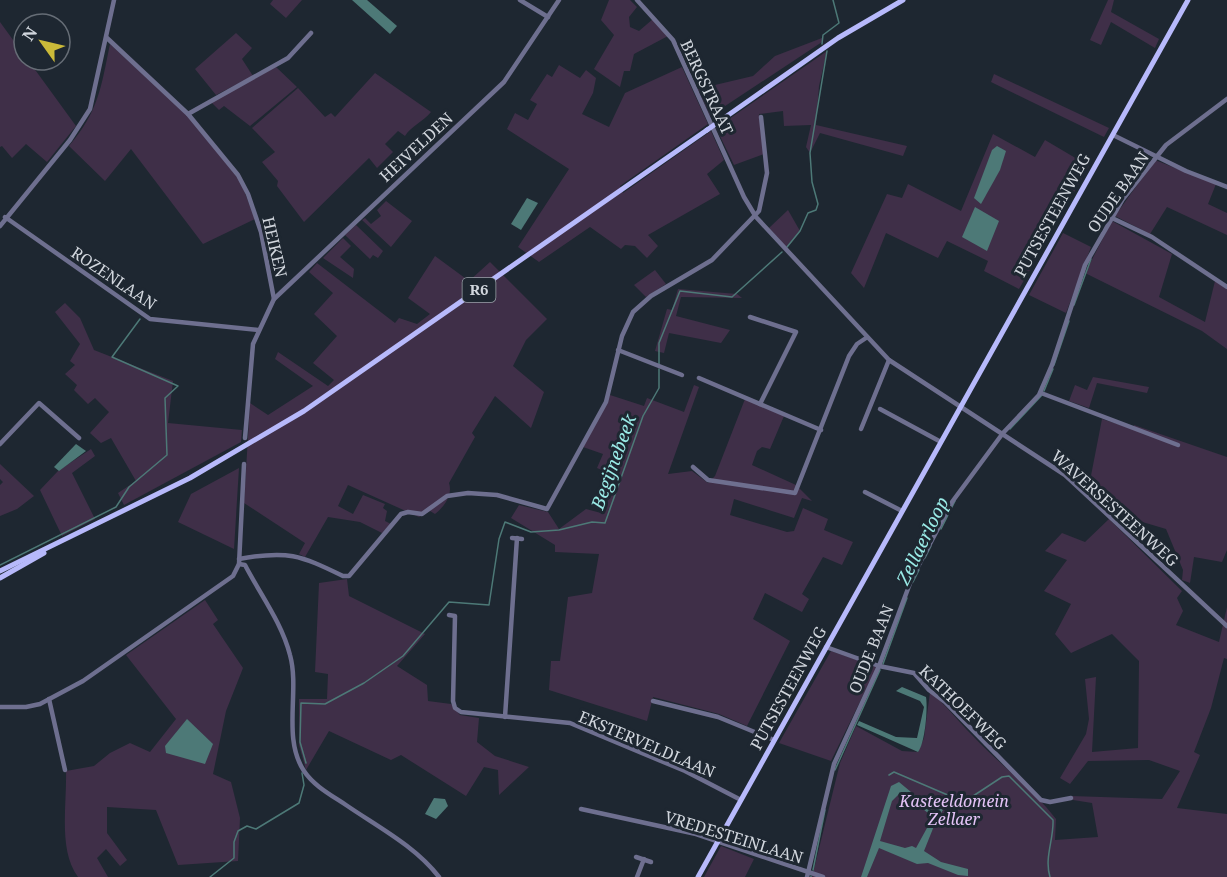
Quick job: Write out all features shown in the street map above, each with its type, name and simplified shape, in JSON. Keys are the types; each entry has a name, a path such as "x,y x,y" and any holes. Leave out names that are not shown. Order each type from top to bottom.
{"main road":[{"name":"R6","path":"0,578 53,547 249,446 356,376 838,38 903,0"},
{"name":"PUTSESTEENWEG","path":"698,877 1188,0"},
{"name":"R6","path":"0,571 53,547"}],"street":[{"path":"0,225 83,122 94,99 114,0"},
{"path":"520,0 548,17"},
{"name":"HEIVELDEN","path":"274,299 504,82 560,0"},
{"name":"BERGSTRAAT","path":"637,0 673,40 727,160"},
{"path":"188,114 288,58 311,33"},
{"name":"HEIKEN","path":"107,38 188,114 238,176 248,194 261,232 274,299 253,344 245,438"},
{"name":"OUDE BAAN","path":"808,875 834,764 879,666 912,578 952,502 1003,433 1041,393 1085,265 1112,218 1155,157 1178,135 1227,99"},
{"path":"239,562 257,556 300,556 345,577 352,574 401,514 408,512 422,514 447,496 487,493 547,509 606,402 627,320 637,307 712,260 756,217 764,198 767,173 761,117"},
{"path":"1113,135 1155,157 1227,187"},
{"name":"WAVERSESTEENWEG","path":"727,160 756,217 866,338 889,360 1065,475 1227,626"},
{"name":"ROZENLAAN","path":"6,217 150,319 258,330"},
{"path":"1112,218 1152,237 1227,287"},
{"path":"750,317 796,332 759,404"},
{"path":"693,467 708,480 795,493 849,356 857,344 866,338"},
{"path":"618,350 682,375"},
{"path":"861,429 889,360"},
{"path":"699,378 821,430"},
{"path":"1041,393 1178,445"},
{"path":"0,444 39,403 79,438"},
{"path":"880,409 941,442"},
{"path":"0,706 26,707 49,699 83,681 229,580 239,562 244,464"},
{"path":"866,492 902,512"},
{"path":"505,717 517,538"},
{"path":"239,562 245,565 278,625 290,653 295,686 294,744 301,766 317,785 413,850 439,877"},
{"name":"EKSTERVELDLAAN","path":"449,615 455,616 455,708 461,712 570,723 685,771 741,800"},
{"name":"KATHOEFWEG","path":"826,647 879,666 917,674 929,690 945,702 1041,800 1050,802 1071,798"},
{"path":"49,699 65,770"},
{"path":"654,701 718,717 774,740"},
{"name":"VREDESTEINLAAN","path":"581,809 696,834 808,875 823,877"},
{"path":"636,857 651,862"},
{"path":"637,877 644,859"}],"green space":[{"path":"273,0 302,0 286,18 270,4"},
{"path":"609,0 630,0 637,7 629,17 630,27 639,31 653,19 668,36 634,54 630,71 624,71 620,87 594,69 614,35 601,20"},
{"path":"1108,0 1114,0 1111,12 1159,39 1155,48 1111,22 1101,45 1090,40"},
{"path":"0,22 12,38 12,72 37,72 76,126 47,162 26,144 12,158 2,146 0,147"},
{"path":"236,33 252,48 242,59 253,76 216,95 195,69"},
{"path":"822,38 822,42 710,116 698,89 753,76 775,56"},
{"path":"110,44 187,115 240,180 255,219 203,244 131,149 105,181 69,146 93,110"},
{"path":"827,51 819,86 816,125 907,146 903,156 820,133 810,153 806,147 811,125 784,126 783,111 759,114 764,154 734,165 716,128"},
{"path":"559,65 580,78 586,70 596,78 593,93 582,114 609,127 625,93 682,67 708,124 620,186 623,193 711,131 724,160 707,174 720,194 648,235 658,246 647,258 635,246 625,245 621,249 590,227 539,262 518,247 569,169 507,129 515,113 528,120 537,104 530,100 547,74 552,77"},
{"path":"276,67 297,87 250,126 224,106 219,110 211,102"},
{"path":"375,73 431,112 405,136 398,131 385,144 393,152 377,168 369,158 304,222 277,186 278,181 262,162 275,152 252,128 298,88 325,117 331,113 335,117"},
{"path":"994,74 1109,128 1104,137 991,82"},
{"path":"993,134 1035,157 1045,140 1089,166 1019,289 984,271 988,261 947,241 938,258 886,233 864,288 851,273 887,194 902,198 908,184 961,211"},
{"path":"1155,160 1216,184 1208,204 1227,213 1227,235 1167,207 1150,234 1115,216"},
{"path":"386,201 412,221 391,247 362,220 365,218 371,224 381,216 377,210"},
{"path":"788,210 800,231 787,248 769,228"},
{"path":"1112,221 1172,254 1159,297 1205,322 1215,281 1227,289 1227,349 1202,331 1085,273"},
{"path":"356,225 383,251 378,258 373,255 370,259 345,235"},
{"path":"1063,233 1091,247 1066,313 1029,295"},
{"path":"343,238 351,246 340,257 354,269 353,278 323,258"},
{"path":"435,256 469,281 490,262 547,319 526,340 513,366 544,392 531,428 495,396 472,433 475,437 449,483 450,492 447,500 435,514 430,511 419,517 348,485 338,506 353,514 363,495 385,504 383,508 387,511 385,521 391,524 382,533 360,522 328,517 305,557 299,554 305,543 244,503 250,403 268,415 313,386 275,359 278,352 328,386 334,380 313,363 337,336 314,314 333,293 309,272 317,263 395,323 399,318 417,324 430,314 408,298"},
{"path":"655,270 666,284 646,297 634,285"},
{"path":"678,289 737,294 742,298 681,297 676,316 730,330 721,343 669,333 664,353 655,351 667,309 672,310"},
{"path":"65,303 80,318 94,350 173,381 168,423 242,430 241,442 124,505 118,493 136,481 111,438 101,443 90,433 109,412 95,398 88,404 74,390 77,385 65,374 75,365 70,361 80,344 55,312"},
{"path":"1093,377 1149,387 1147,393 1097,383 1089,408 1069,401 1075,385 1087,390"},
{"path":"694,385 699,387 668,474 692,471 708,483 715,476 745,399 784,416 770,449 762,447 757,451 752,465 796,485 812,501 802,498 794,518 734,499 730,515 787,532 794,531 803,508 828,519 824,530 853,542 842,565 823,557 802,594 809,599 802,612 765,593 753,619 790,641 747,726 719,714 653,697 647,721 549,690 551,661 560,661 568,597 592,593 599,554 555,552 555,545 511,518 519,505 548,512 559,529 586,509 601,513 616,476 597,468 603,454 583,447 610,395 644,406 647,398 684,412"},
{"path":"1102,419 1133,429 1134,425 1227,457 1227,550 1222,562 1194,557 1190,583 1182,580 1183,570 1166,529 1119,515 1088,491"},
{"path":"91,449 95,456 72,473 95,519 62,536 40,490 58,471"},
{"path":"0,464 34,496 17,509 0,516 0,485 3,482 0,479"},
{"path":"239,468 234,549 178,522 191,494"},
{"name":"Kasteeldomein Zellaer","path":"1109,519 1182,591 1177,598 1183,611 1176,625 1219,642 1227,607 1227,659 1224,658 1211,708 1194,752 1200,755 1177,808 1227,814 1227,877 812,877 840,763 856,726 902,751 918,752 924,738 930,692 1047,808 1056,819 1055,840 1098,837 1092,803 1073,800 1071,796 1162,799 1180,771 1149,760 1088,761 1070,784 1060,778 1086,734 1089,719 1085,679 1096,677 1092,752 1138,748 1139,661 1112,634 1071,653 1055,634 1071,604 1044,591 1067,560 1045,551 1062,533 1085,542"},
{"path":"347,579 349,596 425,634 397,666 427,685 428,701 451,704 460,715 479,718 477,742 495,756 529,767 499,795 498,770 484,767 466,796 401,755 391,760 329,731 306,770 299,745 299,699 327,699 328,674 315,672 319,583"},
{"path":"205,600 218,620 213,624 243,668 226,711 213,774 231,782 240,818 238,861 178,865 156,810 107,807 107,833 127,860 120,866 106,849 97,858 108,877 78,877 68,854 66,841 66,771 94,766 110,753 130,743 150,752 176,719 126,655"},
{"path":"831,651 877,667 831,761 779,743"},
{"path":"721,846 754,859 745,877 704,877"}],"shaded area":[{"path":"352,0 367,0 397,26 390,34"},
{"path":"997,146 1006,151 1000,170 981,204 974,198 992,150"},
{"path":"527,198 538,203 521,230 511,224"},
{"path":"975,207 999,221 987,251 962,237"},
{"path":"76,444 86,451 59,471 54,467"},
{"path":"902,687 926,697 925,726 918,752 857,725 859,721 896,737 917,738 924,707 920,701 896,691"},
{"path":"187,719 213,744 205,764 166,753 165,746"},
{"path":"899,782 935,812 939,807 943,810 924,851 941,862 968,869 968,876 958,875 928,863 917,864 879,848 867,877 861,877 891,786","holes":["899,794 904,794 933,817 916,848 912,846 905,848 880,841 892,801"]},
{"path":"434,798 445,799 448,806 436,819 425,814"}],"waterway":[{"name":"Begijnebeek","path":"822,44 823,35 839,23 833,0"},
{"name":"Begijnebeek","path":"787,247 800,231 808,213 816,210 818,204 812,182 810,153 827,51"},
{"name":"Begijnebeek","path":"659,364 659,343 680,291 732,297 782,252"},
{"path":"1074,305 1091,259"},
{"path":"0,565 116,507 129,487 167,455 165,398 178,386 112,357 140,319"},
{"path":"1054,365 1069,321"},
{"name":"Begijnebeek","path":"306,763 300,742 301,703 325,704 364,683 403,656 449,602 489,605 499,539 505,522 531,532 559,530 592,522 605,523 643,416 659,388 659,369"},
{"path":"1044,391 1053,369"},
{"name":"Zellaerloop","path":"1010,429 1042,395"},
{"name":"Zellaerloop","path":"941,529 955,501"},
{"name":"Zellaerloop","path":"925,558 931,546"},
{"name":"Zellaerloop","path":"913,582 919,570"},
{"name":"Zellaerloop","path":"883,664 907,598"},
{"name":"Zellaerloop","path":"835,770 880,670"},
{"path":"889,775 894,772 964,802 1002,777 1009,776 1053,820 1048,863 1050,877"},
{"name":"Begijnebeek","path":"210,877 234,858 234,842 238,831 247,826 256,829 299,803 304,785 302,773"},
{"name":"Zellaerloop","path":"813,870 825,810"}]}
